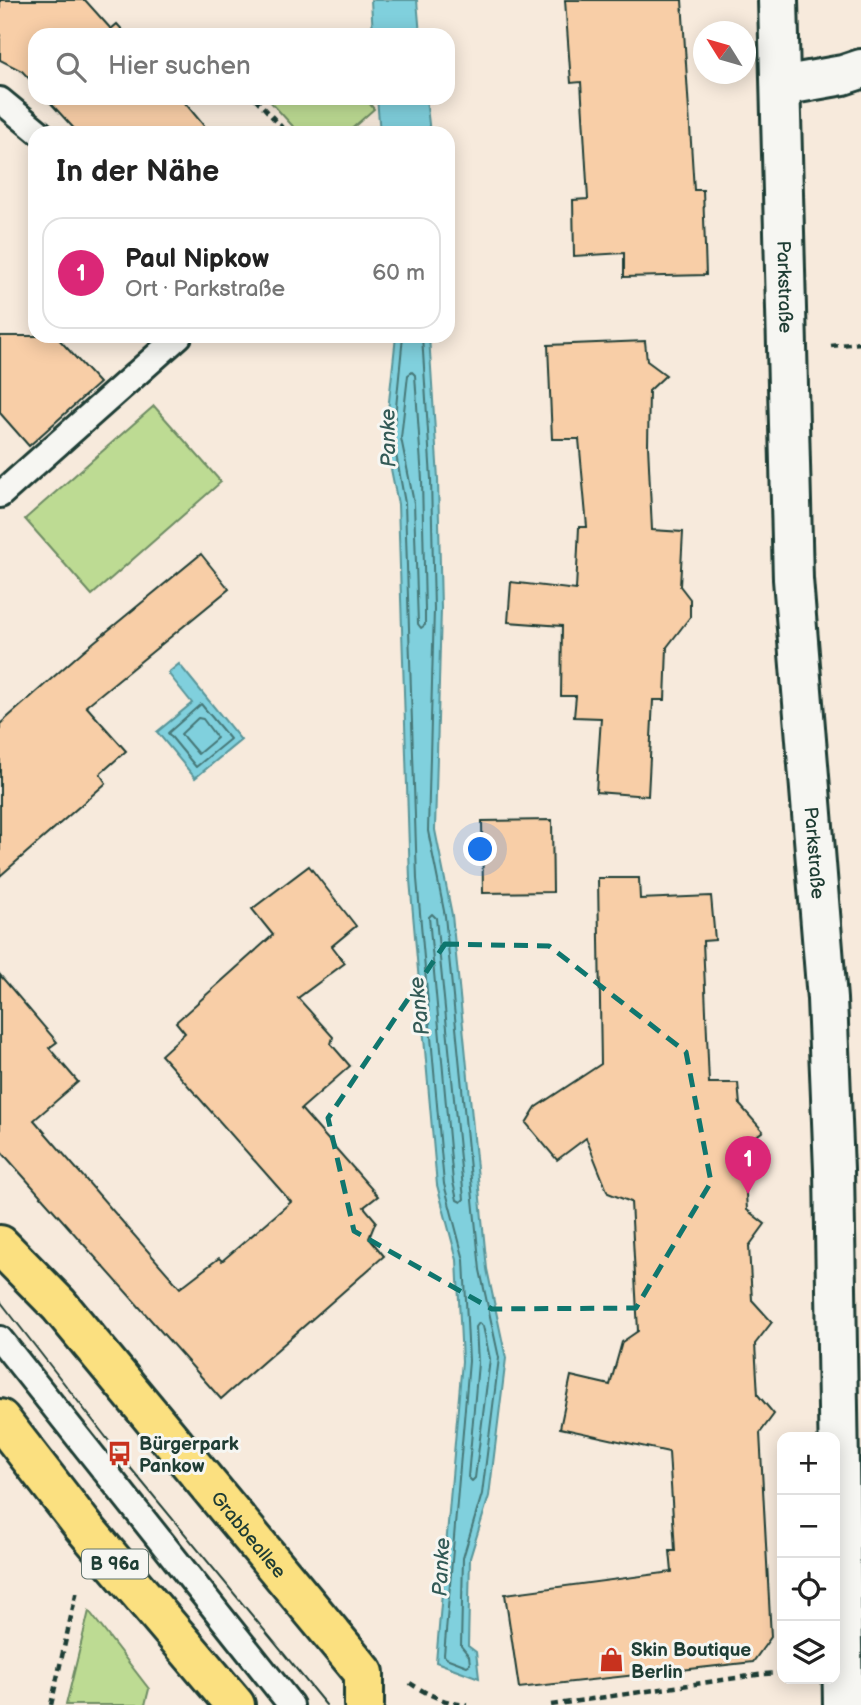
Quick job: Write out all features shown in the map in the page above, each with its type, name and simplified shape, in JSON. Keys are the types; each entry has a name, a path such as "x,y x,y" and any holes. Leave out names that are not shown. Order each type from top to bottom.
{"main road":[{"name":"Grabbeallee","path":"0,1245 59,1305 364,1673 364,1705"},
{"name":"B 96a","path":"0,1419 83,1526 235,1705"}],"street":[{"name":"Parkstraße","path":"778,0 793,579 827,999 834,1170 843,1705"},
{"path":"781,86 843,75 861,69"}],"lane":[{"path":"0,100 32,126"},
{"path":"0,495 162,343"},
{"path":"0,1339 290,1705"}],"path":[{"path":"261,105 281,126"},
{"path":"821,347 861,343"},
{"path":"51,1705 80,1578"},
{"path":"551,1705 777,1673"},
{"path":"404,1679 422,1691 459,1705 467,1705"}],"highlighted area":[{"path":"445,944 549,946 686,1052 711,1182 636,1308 492,1309 354,1231 328,1118"}],"green space":[{"path":"273,105 371,105 374,109 355,126 293,126"},
{"path":"154,406 221,482 92,595 25,519"},
{"path":"89,1611 149,1689 145,1705 66,1705"}],"water":[{"path":"371,0 417,0 419,28 373,28"},
{"path":"378,105 427,105 429,126 379,126"},
{"name":"Panke","path":"395,343 429,343 438,479 441,609 435,830 452,915 487,1269 506,1358 489,1496 470,1558 468,1646 476,1652 479,1678 436,1662 462,1361 457,1260 437,1185 410,880 398,504 385,439"},
{"path":"179,664 241,740 195,778 157,732 192,703 168,673"}],"building":[{"path":"0,0 85,0 110,28 28,28 28,77 22,71 0,60"},
{"path":"565,0 682,0 694,190 703,190 706,275 624,277 624,253 574,256 573,200 588,199 581,82 571,83"},
{"path":"52,105 187,105 204,126 72,126"},
{"path":"0,336 28,336 28,343 62,343 99,383 29,446 0,413"},
{"path":"645,341 647,361 666,375 649,391 648,445 652,530 683,532 680,586 690,599 690,617 667,647 665,700 653,700 648,796 596,792 601,718 574,717 576,696 561,696 562,626 508,622 511,582 576,590 579,527 587,527 579,439 552,439 548,345"},
{"path":"201,554 229,589 86,706 126,751 100,774 106,783 0,876 0,724 83,651"},
{"path":"552,820 553,892 483,893 482,821"},
{"path":"309,866 356,926 332,946 345,963 298,998 333,1037 331,1044 350,1066 301,1109 378,1196 364,1207 376,1221 369,1238 384,1256 221,1399 0,1150 0,975 57,1042 49,1048 78,1082 34,1120 180,1288 219,1258 222,1261 291,1202 161,1055 185,1033 176,1022 273,935 252,909"},
{"path":"598,878 639,878 640,899 711,896 715,940 703,941 709,1083 738,1083 740,1105 763,1131 743,1146 747,1210 765,1224 749,1246 752,1300 772,1322 755,1344 758,1395 774,1414 760,1433 771,1637 753,1662 519,1688 505,1594 672,1572 670,1551 675,1551 669,1452 560,1428 571,1376 610,1385 622,1342 638,1331 631,1202 608,1193 586,1138 557,1160 526,1123 536,1107 601,1064"}],"tram line":[{"path":"0,1301 119,1454 326,1705"}],"place":[{"name":"Paul Nipkow","path":"748,1194"},
{"name":"Bürgerpark Pankow","path":"119,1454"},
{"name":"Skin Boutique Berlin","path":"611,1660"}]}
